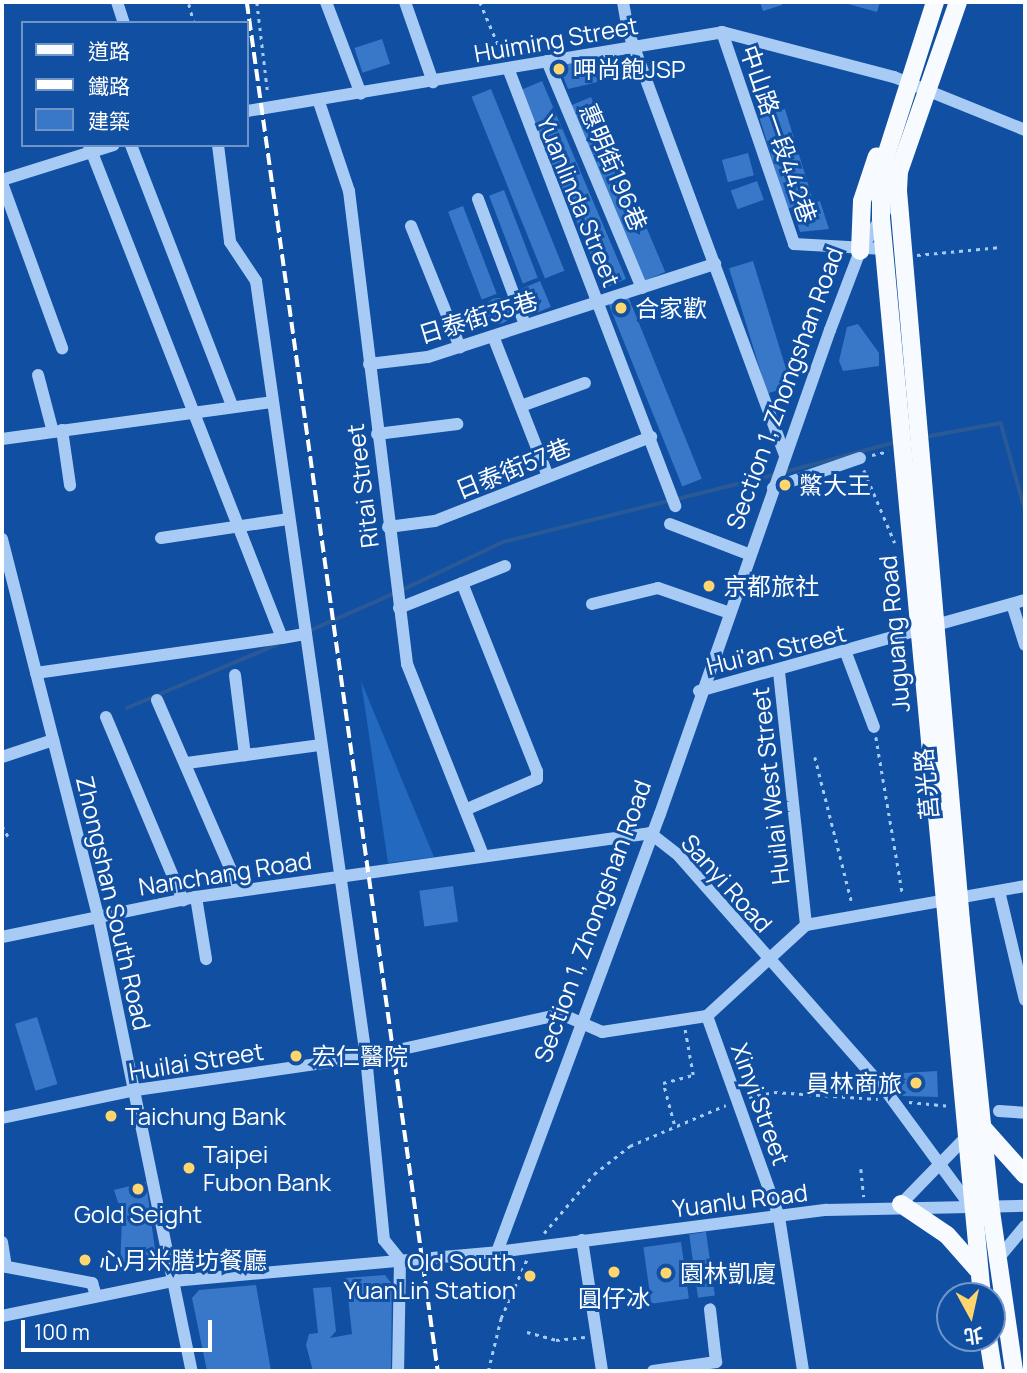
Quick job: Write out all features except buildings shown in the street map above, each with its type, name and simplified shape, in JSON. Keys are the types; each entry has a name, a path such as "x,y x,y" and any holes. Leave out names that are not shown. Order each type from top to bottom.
{"main road":[{"name":"Section 1, Zhongshan Road","path":"898,191 899,171 935,2"},
{"name":"Section 1, Zhongshan Road","path":"881,218 881,171 894,130 918,87 958,2"},
{"path":"860,251 862,201 878,150 894,130"},
{"name":"莒光路","path":"898,191 907,256 938,628 951,903 975,1131 989,1204 1014,1371"},
{"name":"Juguang Road","path":"881,218 918,634 951,903"},
{"path":"975,1131 1025,1175"},
{"path":"975,1131 970,1204 979,1282"},
{"path":"901,1204 947,1235 977,1269"},
{"path":"990,1352 993,1371"}],"street":[{"path":"117,2 123,21"},
{"path":"326,2 360,94"},
{"path":"405,2 433,82"},
{"path":"623,2 635,46 785,456"},
{"name":"Huiming Street","path":"248,111 319,102 722,32 918,87 1025,131"},
{"name":"中山路一段442巷","path":"722,32 794,244 860,251 884,248"},
{"name":"惠明街196巷","path":"547,61 642,288"},
{"name":"Yuanlinda Street","path":"508,68 675,506"},
{"name":"Ritai Street","path":"319,102 349,191 388,527 413,690 483,855"},
{"path":"132,147 232,406"},
{"name":"Nanchang Road","path":"2,937 98,915 196,897 340,876 256,281 230,242 218,147"},
{"path":"62,348 2,182 90,149 282,638"},
{"name":"Section 1, Zhongshan Road","path":"497,1252 860,251 898,191"},
{"path":"478,199 526,325"},
{"path":"411,226 460,347"},
{"name":"日泰街35巷","path":"369,364 460,347 715,264"},
{"path":"492,335 548,475"},
{"path":"38,375 58,431 70,485"},
{"path":"521,406 585,383"},
{"path":"2,439 271,402"},
{"path":"377,434 457,424"},
{"name":"日泰街57巷","path":"388,527 435,522 548,475 651,438"},
{"path":"773,488 860,458"},
{"path":"161,538 288,519"},
{"path":"670,524 748,554"},
{"name":"Zhongshan South Road","path":"2,538 98,915 173,1281"},
{"path":"399,608 505,566"},
{"path":"462,583 537,771 537,779 465,810"},
{"path":"592,604 658,588 727,612"},
{"name":"Hui'an Street","path":"699,691 918,634 1025,600"},
{"path":"1012,604 1025,645"},
{"path":"36,673 305,634"},
{"path":"846,653 874,727"},
{"name":"Huilai West Street","path":"779,672 806,925"},
{"path":"235,675 245,755"},
{"path":"157,700 187,763 240,891"},
{"path":"106,717 183,900"},
{"path":"2,757 54,740"},
{"path":"187,763 321,745"},
{"name":"Sanyi Road","path":"340,876 650,833 679,856 766,960 893,1100 970,1204"},
{"path":"340,876 366,1057 384,1240 400,1260 398,1371"},
{"path":"580,1023 603,1032 707,1016 806,925 951,903 1025,886"},
{"path":"999,891 1025,1000"},
{"path":"196,897 206,960"},
{"name":"Huilai Street","path":"2,1118 136,1090 366,1057 561,1014 580,1023"},
{"name":"Xinyi Street","path":"707,1016 779,1217 803,1371"},
{"path":"999,1111 1025,1113"},
{"path":"901,1204 944,1166 975,1131"},
{"name":"Yuanlu Road","path":"497,1252 865,1207 901,1204 1025,1206"},
{"name":"Yuanlu Road","path":"989,1204 1025,1215"},
{"path":"997,1261 1025,1226"},
{"path":"582,1240 602,1371"},
{"path":"2,1242 4,1267 92,1283 96,1295"},
{"path":"2,1316 173,1281 497,1252"},
{"path":"173,1281 192,1371"},
{"path":"653,1371 716,1362 710,1309"}],"path":[{"path":"257,2 268,97"},
{"path":"480,2 508,68"},
{"path":"188,4 193,21"},
{"path":"907,256 1001,247"},
{"path":"903,448 860,458 888,536 912,558"},
{"path":"874,727 905,908"},
{"path":"815,757 856,918"},
{"path":"2,826 8,836"},
{"path":"674,1124 663,1083 693,1075 683,1020"},
{"path":"488,1371 501,1318 534,1247 594,1174 674,1124 738,1100 774,1091 951,1106"},
{"path":"861,1169 865,1207"},
{"path":"527,1332 556,1340 597,1335"}],"shaded area":[{"path":"361,681 434,857 388,863"}],"waterway":[{"path":"924,437 1001,423 1025,509"},
{"path":"785,472 896,442"},
{"path":"677,499 774,475"},
{"path":"402,590 503,542 669,501"},
{"path":"309,631 395,593"},
{"path":"127,708 276,645"}],"railway":[{"path":"247,2 438,1371"}],"place":[{"name":"呷尚飽JSP","path":"559,69"},
{"name":"合家歡","path":"621,308"},
{"name":"鱉大王","path":"785,485"},
{"name":"京都旅社","path":"709,586"},
{"name":"宏仁醫院","path":"296,1056"},
{"name":"員林商旅","path":"916,1083"},
{"name":"Taichung Bank","path":"111,1116"},
{"name":"Taipei Fubon Bank","path":"189,1168"},
{"name":"Gold Seight","path":"138,1189"},
{"name":"心月米膳坊餐廳","path":"85,1260"},
{"name":"圓仔冰","path":"614,1272"},
{"name":"園林凱廈","path":"666,1273"},
{"name":"Old South YuanLin Station","path":"530,1276"}]}
